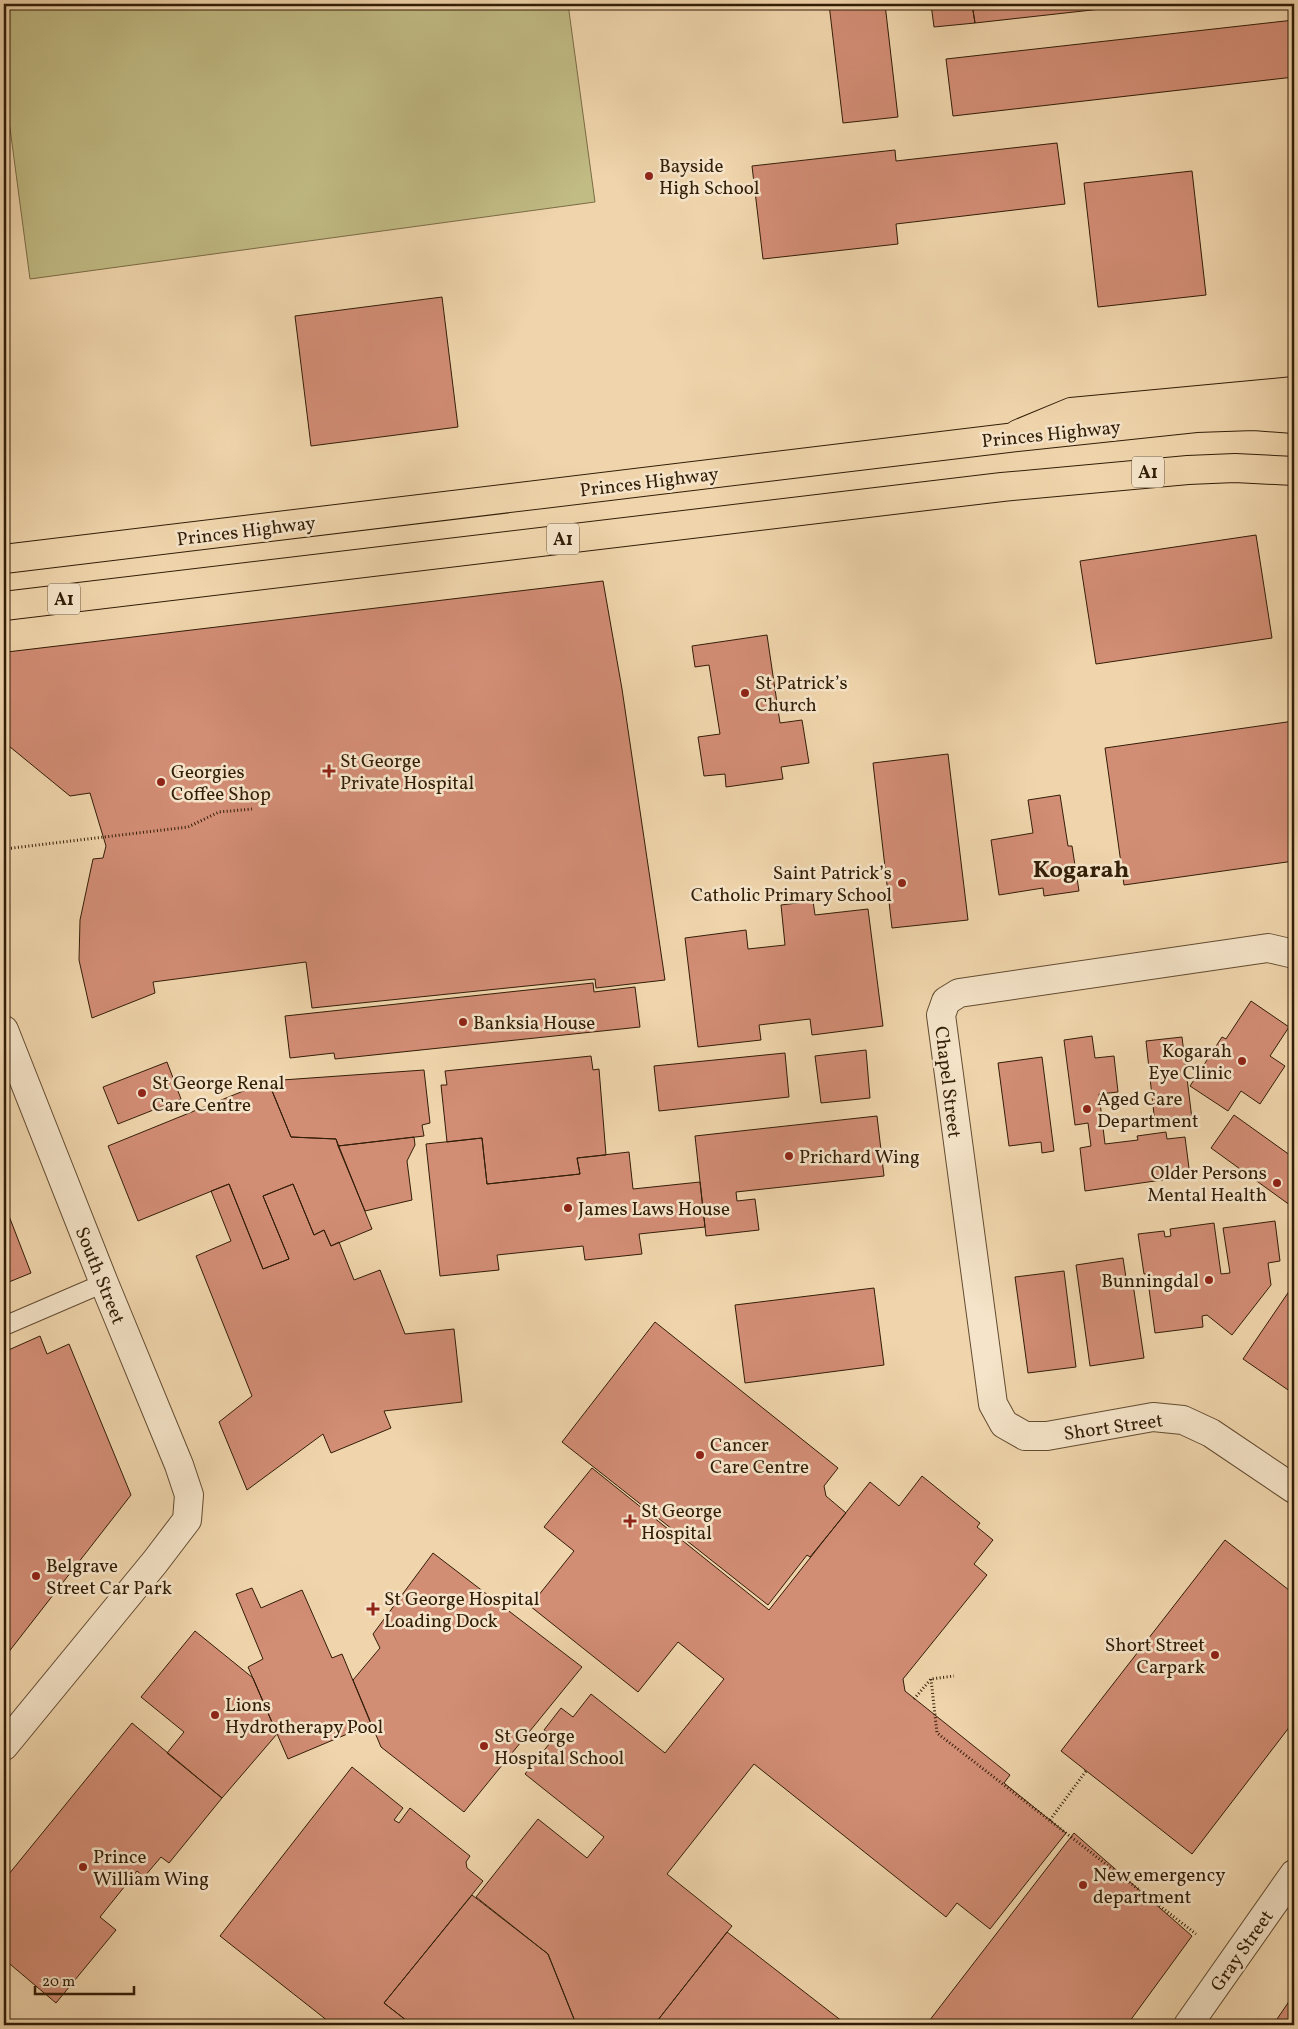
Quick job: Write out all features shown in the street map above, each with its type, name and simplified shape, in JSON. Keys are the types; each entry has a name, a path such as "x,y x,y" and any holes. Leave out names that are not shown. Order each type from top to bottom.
{"main road":[{"path":"1008,438 1071,412 1294,391"},
{"name":"Princes Highway","path":"4,559 1008,438 1196,418 1254,416 1294,419"},
{"name":"A1","path":"4,606 1012,486 1188,470 1235,468 1294,472"}],"street":[{"name":"Chapel Street","path":"1004,1424 993,1404 971,1249 941,1015 946,1001 959,992 1268,948 1294,954"},
{"name":"South Street","path":"4,1034 179,1465 189,1495 187,1520 156,1562 4,1746"},
{"name":"Short Street","path":"1004,1424 1025,1436 1047,1436 1153,1416 1183,1420 1211,1433 1294,1489"},
{"name":"Gray Street","path":"1188,2025 1294,1874"}],"lane":[{"path":"4,1326 104,1283"}],"path":[{"path":"4,849 188,827 219,812 252,809"},
{"path":"914,1699 931,1679 954,1676"},
{"path":"931,1679 937,1733 1196,1934"},
{"path":"1050,1820 1086,1771"}],"shaded area":[{"path":"4,4 568,4 595,202 30,279 4,83"}],"building":[{"path":"829,4 885,4 898,117 843,123"},
{"path":"931,4 972,4 975,23 934,27"},
{"path":"972,4 1146,4 975,23"},
{"path":"1294,20 1294,77 953,116 946,59"},
{"path":"1057,143 1065,204 896,224 898,244 763,259 752,166 895,150 896,161"},
{"path":"1192,171 1206,295 1098,307 1084,183"},
{"path":"442,297 458,427 311,446 295,316"},
{"path":"1256,535 1272,638 1096,664 1080,561"},
{"name":"St George Private Hospital","path":"603,581 622,689 665,980 596,988 595,979 312,1008 306,962 153,982 155,993 92,1018 79,960 80,920 93,859 103,858 106,846 90,793 70,796 4,742 4,680 7,652"},
{"name":"St Patrick’s Church","path":"767,635 780,723 802,720 809,763 781,767 783,779 726,787 725,774 704,776 698,737 720,734 709,665 695,667 692,646"},
{"path":"1294,721 1294,861 1124,885 1105,748"},
{"path":"948,754 968,920 892,928 873,763"},
{"path":"1060,795 1068,846 1072,846 1079,891 1044,896 1043,888 999,895 991,840 1033,833 1028,800"},
{"path":"813,901 815,915 868,909 883,1026 812,1035 810,1019 759,1025 761,1040 698,1047 685,938 746,930 748,949 785,945 781,905"},
{"name":"Banksia House","path":"593,983 594,992 635,987 640,1027 335,1059 334,1053 290,1058 285,1016"},
{"name":"Kogarah Eye Clinic","path":"1251,1001 1289,1027 1270,1056 1285,1066 1260,1104 1241,1091 1228,1111 1190,1086 1222,1037 1226,1039"},
{"name":"Aged Care Department","path":"1092,1036 1095,1058 1114,1056 1118,1092 1099,1094 1105,1144 1138,1140 1137,1136 1166,1132 1167,1139 1185,1137 1190,1176 1085,1191 1080,1148 1091,1146 1088,1123 1075,1125 1064,1040"},
{"path":"1182,1037 1192,1119 1155,1124 1146,1041"},
{"path":"866,1050 870,1098 821,1103 815,1056"},
{"path":"785,1053 789,1097 659,1111 654,1066"},
{"path":"591,1056 593,1070 599,1069 606,1155 577,1158 580,1174 487,1184 482,1138 447,1142 441,1085 447,1085 445,1071"},
{"path":"1042,1057 1054,1151 1042,1153 1041,1142 1009,1146 998,1063"},
{"name":"St George Renal Care Centre","path":"167,1062 181,1099 118,1124 103,1087"},
{"path":"424,1070 430,1123 422,1125 424,1136 338,1146 336,1139 291,1137 268,1081"},
{"path":"268,1081 291,1137 336,1139 372,1229 331,1246 324,1230 314,1235 293,1184 263,1196 289,1259 263,1269 229,1184 138,1221 108,1146"},
{"name":"Older Persons Mental Health","path":"1234,1115 1294,1158 1294,1208 1211,1148"},
{"name":"Prichard Wing","path":"877,1116 884,1176 736,1192 737,1201 755,1199 759,1230 706,1236 695,1136"},
{"path":"414,1137 415,1145 407,1161 412,1200 365,1211 338,1146"},
{"name":"James Laws House","path":"482,1138 487,1184 580,1174 577,1158 629,1152 633,1189 700,1182 705,1227 639,1234 642,1254 585,1260 583,1246 497,1255 499,1270 440,1276 426,1144"},
{"path":"229,1184 263,1269 289,1259 263,1196 293,1184 314,1235 324,1230 331,1246 339,1242 354,1280 380,1270 405,1334 454,1329 462,1402 384,1411 391,1428 331,1453 323,1434 247,1490 219,1422 252,1396 196,1256 231,1241 211,1191"},
{"path":"9,1216 31,1273 4,1284 4,1218"},
{"name":"Bunningdal","path":"1275,1221 1280,1261 1268,1263 1271,1285 1232,1335 1207,1315 1202,1316 1203,1327 1155,1333 1147,1274 1144,1274 1138,1234 1164,1231 1165,1237 1171,1236 1170,1229 1214,1223 1221,1274 1230,1273 1223,1228"},
{"path":"1123,1258 1127,1284 1133,1284 1144,1358 1090,1366 1076,1265"},
{"path":"1064,1271 1076,1367 1028,1373 1015,1277"},
{"path":"1294,1284 1294,1394 1243,1359"},
{"path":"874,1288 884,1365 745,1383 735,1305"},
{"name":"Cancer Care Centre","path":"655,1322 838,1468 824,1486 826,1496 846,1513 810,1557 807,1555 768,1605 562,1442"},
{"name":"Belgrave Street Car Park","path":"40,1336 47,1354 69,1344 131,1495 4,1658 4,1352"},
{"path":"592,1468 769,1610 870,1482 899,1506 922,1476 980,1523 977,1527 993,1540 974,1564 987,1575 903,1679 905,1691 1010,1775 1004,1783 1066,1833 990,1929 957,1903 946,1917 754,1764 667,1874 732,1926 654,2025 582,2025 574,2019 548,1954 476,1897 538,1819 587,1858 604,1837 525,1774 554,1738 544,1730 561,1708 573,1717 591,1694 665,1753 724,1679 678,1642 638,1692 530,1606 574,1551 544,1527"},
{"name":"Short Street Carpark","path":"1225,1540 1294,1594 1294,1721 1192,1854 1061,1751"},
{"path":"433,1553 582,1667 464,1812 381,1747 353,1680 380,1648 373,1634"},
{"path":"252,1588 261,1608 302,1590 332,1658 342,1654 371,1724 288,1759 248,1667 263,1659 236,1594"},
{"name":"Lions Hydrotherapy Pool","path":"195,1631 253,1678 277,1734 222,1798 167,1753 184,1732 141,1697"},
{"name":"Prince William Wing","path":"132,1723 222,1798 169,1863 161,1857 144,1877 137,1871 100,1917 116,1930 56,2003 4,1959 4,1880"},
{"path":"352,1767 403,1808 394,1820 399,1823 410,1808 470,1856 466,1862 467,1868 483,1881 384,2003 411,2024 409,2025 333,2025 220,1936"},
{"name":"New emergency department","path":"1074,1833 1192,1936 1127,2025 926,2025"},
{"path":"472,1895 548,1954 574,2019 582,2025 409,2025 411,2024 384,2003"},
{"path":"727,1932 847,2025 654,2025"},
{"path":"1294,1994 1294,2025 1273,2025"}],"place":[{"name":"Bayside High School","path":"649,176"},
{"name":"St Patrick’s Church","path":"745,693"},
{"name":"St George Private Hospital","path":"329,771"},
{"name":"Georgies Coffee Shop","path":"161,782"},
{"name":"Saint Patrick’s Catholic Primary School","path":"902,883"},
{"name":"Banksia House","path":"463,1022"},
{"name":"Kogarah Eye Clinic","path":"1242,1061"},
{"name":"St George Renal Care Centre","path":"142,1093"},
{"name":"Aged Care Department","path":"1087,1109"},
{"name":"Prichard Wing","path":"789,1156"},
{"name":"Older Persons Mental Health","path":"1277,1183"},
{"name":"James Laws House","path":"568,1208"},
{"name":"Bunningdal","path":"1209,1280"},
{"name":"Cancer Care Centre","path":"700,1455"},
{"name":"St George Hospital","path":"630,1521"},
{"name":"Belgrave Street Car Park","path":"36,1576"},
{"name":"St George Hospital Loading Dock","path":"373,1609"},
{"name":"Short Street Carpark","path":"1215,1655"},
{"name":"Lions Hydrotherapy Pool","path":"215,1715"},
{"name":"St George Hospital School","path":"484,1746"},
{"name":"Prince William Wing","path":"83,1867"},
{"name":"New emergency department","path":"1083,1885"}],"district":[{"name":"Kogarah","path":"1081,869"}]}
